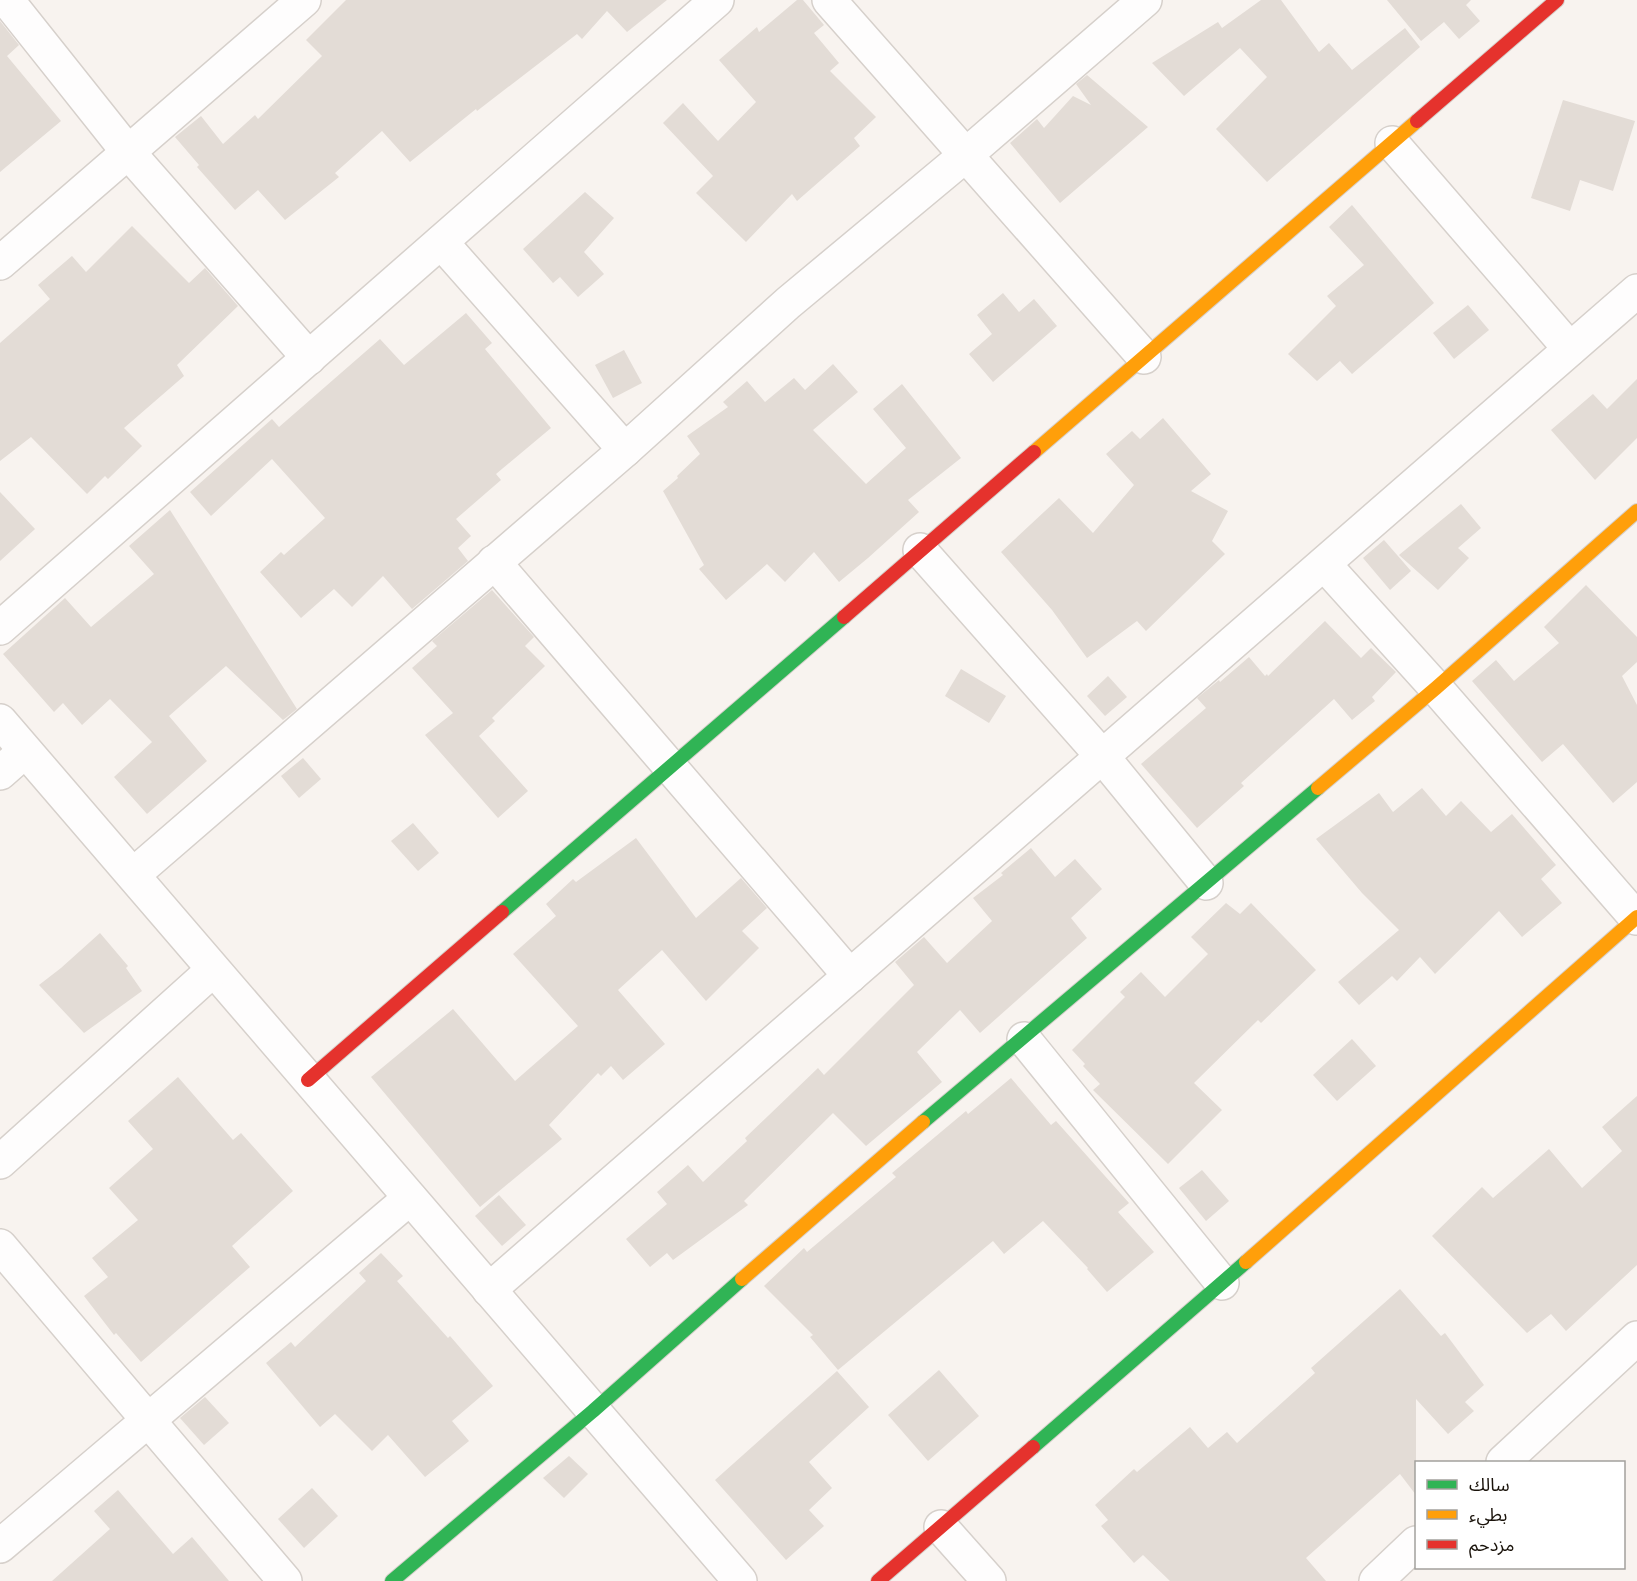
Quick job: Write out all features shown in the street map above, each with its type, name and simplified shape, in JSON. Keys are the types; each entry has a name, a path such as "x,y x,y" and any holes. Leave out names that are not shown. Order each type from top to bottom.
{"street":[{"path":"7,0 128,152 309,358"},
{"path":"0,263 304,0"},
{"path":"0,628 717,0"},
{"path":"829,0 1144,357"},
{"path":"133,875 625,450 788,303 967,154 1145,0"},
{"path":"308,1080 1557,0"},
{"path":"1392,143 1570,349"},
{"path":"441,242 625,450"},
{"path":"489,1290 1637,291"},
{"path":"392,1581 593,1412 810,1219 1436,688 1637,512"},
{"path":"920,550 1102,756 1206,883"},
{"path":"495,562 850,976"},
{"path":"878,1581 1636,917 1324,564"},
{"path":"0,721 740,1581"},
{"path":"0,773 25,751"},
{"path":"0,1162 213,970"},
{"path":"1024,1039 1222,1282"},
{"path":"0,1546 410,1198"},
{"path":"0,1246 285,1581"},
{"path":"1504,1461 1637,1338"},
{"path":"942,1527 989,1581"},
{"path":"1376,1581 1415,1544"}],"building":[{"path":"346,0 667,0 627,32 607,11 582,39 577,34 477,111 476,109 410,162 382,131 335,173 339,177 285,220 258,190 235,210 197,167 199,165 175,137 201,116 223,144 255,115 258,119 322,56 306,40"},
{"path":"797,0 803,0 824,25 814,33 839,63 830,71 876,117 854,138 860,146 797,201 792,194 746,242 696,193 713,176 663,123 683,103 718,141 756,102 719,60 757,27 759,32"},
{"path":"1261,0 1281,0 1319,52 1329,43 1352,70 1405,28 1420,47 1267,182 1216,129 1267,77 1240,48 1184,96 1152,63 1218,22 1222,28"},
{"path":"1387,0 1471,0 1466,5 1480,21 1459,39 1444,22 1421,41"},
{"path":"0,21 19,45 7,56 61,121 0,172"},
{"path":"1087,75 1148,127 1060,203 1010,143 1037,119 1044,128 1073,96 1091,105 1076,84"},
{"path":"1563,100 1635,121 1613,191 1580,180 1570,211 1531,198"},
{"path":"585,192 614,218 584,252 604,274 578,297 560,277 553,283 523,249"},
{"path":"1352,205 1434,303 1352,374 1340,361 1317,381 1288,354 1336,306 1327,296 1364,265 1329,227"},
{"path":"132,226 189,283 205,268 238,306 177,365 184,376 124,428 142,446 108,479 105,476 87,494 31,437 0,461 0,343 50,299 38,285 72,256 86,272"},
{"path":"1003,293 1019,312 1034,299 1057,326 993,382 969,354 992,334 977,315"},
{"path":"1468,305 1489,330 1454,359 1433,333"},
{"path":"466,313 492,343 485,349 551,428 496,474 501,480 456,519 471,536 458,548 468,561 412,609 383,576 352,607 334,589 301,618 260,572 281,552 284,555 325,518 272,459 211,516 190,492 272,419 279,427 380,339 404,365"},
{"path":"624,350 642,383 613,398 595,365"},
{"path":"833,364 858,392 813,430 866,484 906,448 873,409 902,384 961,458 908,500 919,512 839,582 814,552 785,582 767,564 726,600 699,569 704,565 663,491 700,454 687,436 728,407 723,402 747,381 765,402 794,378 805,390"},
{"path":"1637,379 1637,438 1595,480 1551,430 1593,394 1607,409"},
{"path":"1163,418 1211,474 1191,491 1228,511 1212,541 1225,554 1146,631 1137,621 1087,658 1052,610 1001,552 1059,498 1093,533 1134,485 1106,454 1132,431 1140,439"},
{"path":"0,492 35,529 0,561"},
{"path":"1461,504 1481,528 1458,548 1469,558 1438,590 1399,555"},
{"path":"170,510 297,709 283,720 226,666 169,716 207,761 147,814 114,777 152,742 110,699 82,725 63,703 54,712 3,654 65,598 91,627 154,574 129,546"},
{"path":"1384,540 1411,571 1390,590 1363,558"},
{"path":"1586,585 1637,637 1637,662 1622,676 1637,705 1637,782 1613,803 1563,744 1542,762 1472,681 1496,660 1514,681 1559,643 1544,627"},
{"path":"492,590 534,637 525,646 545,666 492,718 495,721 479,736 528,791 498,818 425,735 453,713 412,668 437,646 432,641"},
{"path":"1325,621 1361,658 1371,648 1396,672 1372,697 1375,701 1352,720 1334,699 1241,783 1244,786 1197,828 1141,764 1206,708 1197,698 1219,680 1220,682 1249,657 1265,676 1267,674 1268,676"},
{"path":"961,669 1006,696 989,723 945,696"},
{"path":"1108,676 1127,697 1105,716 1087,696"},
{"path":"303,758 321,779 299,798 281,776"},
{"path":"1422,788 1446,816 1461,801 1491,832 1512,814 1556,865 1541,879 1562,903 1522,937 1499,911 1435,974 1420,957 1397,981 1392,976 1359,1005 1338,982 1399,930 1362,893 1316,839 1379,793 1393,812"},
{"path":"413,823 439,853 418,871 391,841"},
{"path":"636,838 696,918 741,878 767,908 742,931 759,948 706,1001 662,950 618,990 665,1044 623,1080 611,1066 601,1076 598,1073 549,1125 562,1139 480,1207 371,1077 453,1009 515,1081 578,1026 513,954 556,916 546,904 573,879 576,882"},
{"path":"1031,848 1055,877 1075,859 1102,889 1071,918 1087,938 980,1033 960,1010 917,1052 942,1082 866,1146 833,1113 744,1201 748,1205 673,1260 667,1253 650,1267 626,1239 667,1204 657,1192 688,1165 703,1182 747,1141 745,1138 818,1068 824,1075 914,985 895,962 924,937 947,963 992,921 973,898 1003,875 1001,873"},
{"path":"1226,903 1240,914 1251,903 1316,970 1261,1023 1258,1020 1194,1083 1222,1110 1168,1164 1093,1090 1100,1084 1072,1050 1125,997 1120,992 1141,972 1165,997 1208,954 1191,937"},
{"path":"100,933 128,966 126,968 142,991 84,1033 39,985"},
{"path":"1352,1039 1376,1066 1337,1101 1313,1075"},
{"path":"178,1077 233,1140 241,1133 293,1191 232,1246 250,1267 141,1362 116,1333 114,1335 84,1296 108,1277 92,1258 138,1220 109,1188 153,1149 128,1121"},
{"path":"1011,1078 1051,1125 1056,1121 1129,1203 1118,1212 1154,1252 1107,1292 1088,1268 1043,1221 1004,1254 993,1241 838,1370 810,1337 813,1335 764,1286 804,1248 807,1252 896,1177 892,1173 966,1111 968,1114"},
{"path":"1637,1096 1637,1265 1566,1331 1551,1314 1527,1333 1432,1236 1482,1187 1493,1198 1549,1149 1582,1188 1622,1151 1602,1127"},
{"path":"1202,1170 1229,1201 1206,1221 1179,1188"},
{"path":"499,1195 526,1225 502,1246 475,1216"},
{"path":"381,1253 403,1276 397,1281 448,1338 450,1336 493,1386 452,1421 469,1441 425,1477 388,1435 372,1451 335,1414 320,1427 266,1363 291,1342 295,1347 366,1281 359,1273"},
{"path":"1400,1289 1441,1336 1445,1333 1484,1385 1465,1402 1474,1411 1448,1434 1416,1399 1415,1494 1400,1474 1306,1558 1326,1581 1170,1581 1143,1555 1134,1563 1101,1526 1108,1520 1095,1505 1134,1469 1137,1472 1190,1427 1208,1448 1227,1432 1237,1443 1315,1373 1311,1368"},
{"path":"939,1370 979,1416 928,1461 888,1415"},
{"path":"837,1371 869,1407 809,1462 832,1488 809,1510 824,1526 786,1560 715,1480"},
{"path":"205,1397 229,1423 204,1445 180,1418"},
{"path":"569,1456 588,1474 564,1498 543,1478"},
{"path":"312,1488 338,1516 304,1548 278,1519"},
{"path":"118,1490 173,1554 192,1537 229,1581 52,1581 110,1529 94,1511"}],"traffic: fast":[{"path":"502,912 844,617"},
{"path":"923,1122 1318,788"},
{"path":"1033,1447 1246,1262"},
{"path":"392,1581 593,1411 742,1279"}],"traffic: slow":[{"path":"1034,452 1417,121"},
{"path":"1318,788 1436,688 1637,511"},
{"path":"1246,1262 1637,917"},
{"path":"742,1279 923,1122"}],"traffic: jam":[{"path":"1417,121 1557,0"},
{"path":"844,617 1034,452"},
{"path":"308,1080 502,912"},
{"path":"878,1581 1033,1447"}]}
